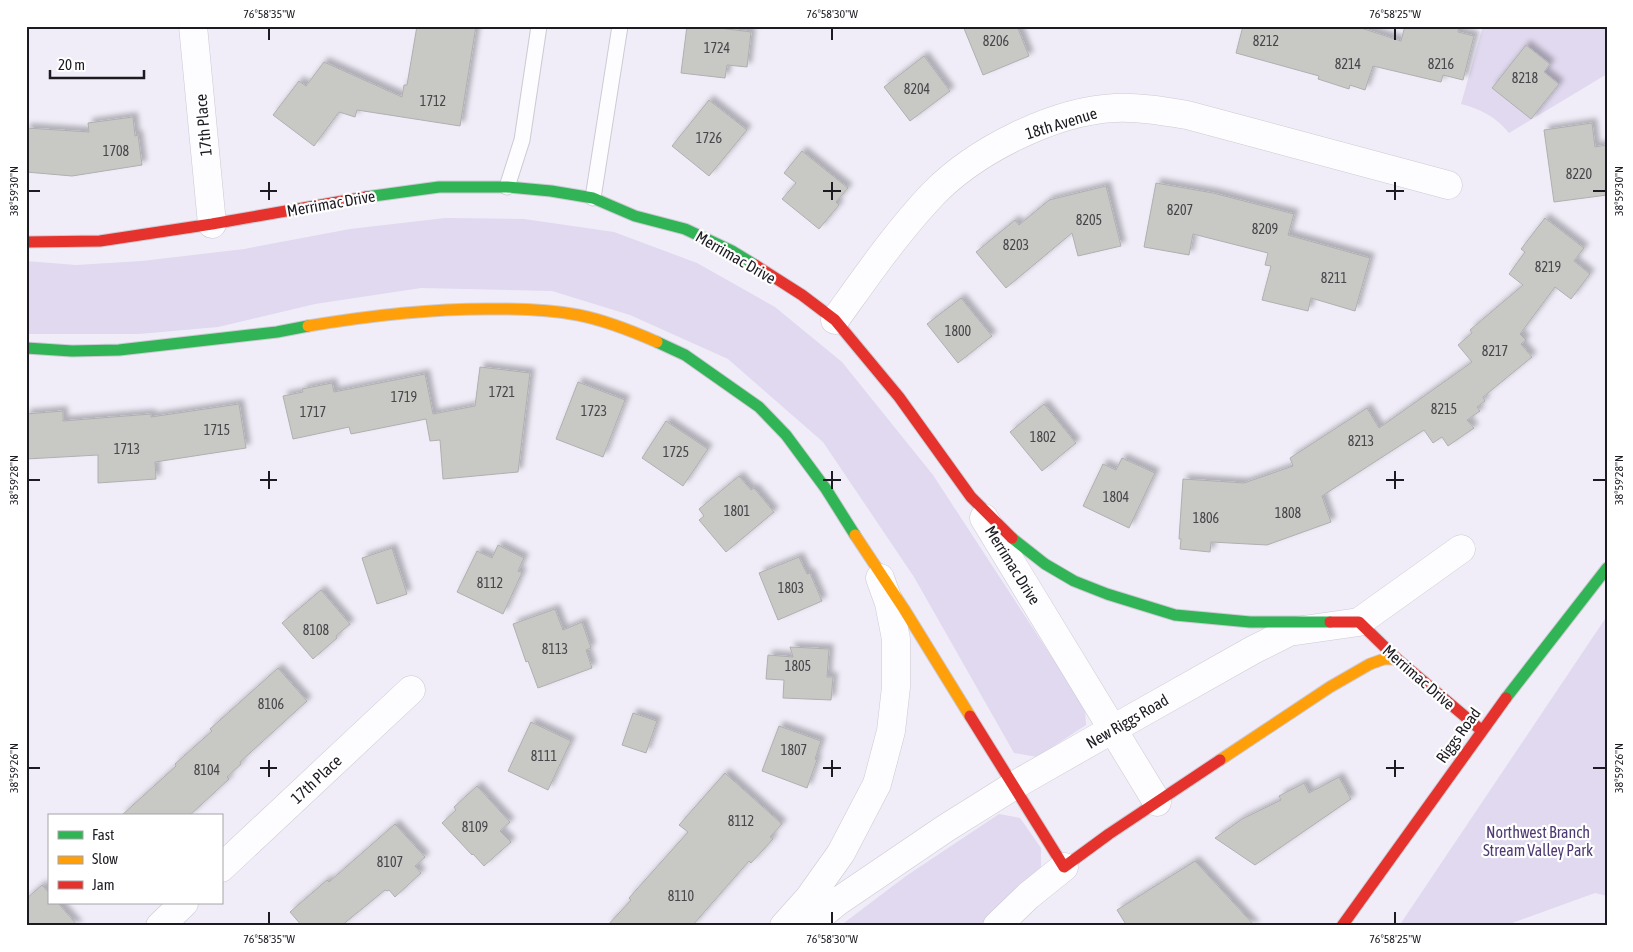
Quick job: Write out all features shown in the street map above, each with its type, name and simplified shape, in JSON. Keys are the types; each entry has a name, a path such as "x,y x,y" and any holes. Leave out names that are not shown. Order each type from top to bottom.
{"street":[{"name":"17th Place","path":"193,26 212,224"},
{"name":"18th Avenue","path":"835,320 897,235 934,193 961,170 990,150 1022,133 1083,113 1114,108 1149,109 1187,115 1448,185"},
{"name":"Merrimac Drive","path":"26,242 100,241 212,224 408,190 439,187 507,187 551,190 592,198 635,216 685,229 732,251 802,295 835,320 899,397 971,496 1157,802"},
{"path":"26,348 119,350 277,332 364,316 411,310 456,308 531,310 578,315 613,324 685,355 759,407 786,435 826,489 904,609 1064,867"},
{"path":"971,496 1017,543 1045,564 1074,581 1116,597 1175,616 1250,622 1359,622"},
{"name":"New Riggs Road","path":"808,926 837,902 938,833 1013,786 1253,650 1290,632 1359,622 1461,550"},
{"name":"Riggs Road","path":"1342,926 1481,730 1607,568"},
{"path":"784,926 810,898 842,853 877,784 891,731 896,687 896,639 888,603 877,569"},
{"name":"Merrimac Drive","path":"1359,622 1397,659 1481,730"},
{"path":"997,926 1028,896 1109,834 1330,687 1370,664 1384,659 1397,659"},
{"name":"17th Place","path":"222,867 411,690"},
{"path":"160,926 183,904"}],"lane":[{"path":"507,187 522,140 539,26"},
{"path":"592,198 620,26"}],"green space":[{"path":"1483,26 1607,26 1607,74 1509,133 1488,114 1461,104"},
{"path":"445,218 524,219 614,232 697,263 775,307 842,362 933,475 1085,708 1086,725 1037,757 1014,753 914,577 823,442 728,359 630,315 552,291 421,288 315,304 218,327 139,334 26,334 26,261 76,265 142,261 244,249 350,229"},
{"name":"Northwest Branch Stream Valley Park","path":"1607,616 1607,896 1595,893 1504,926 1399,926"},
{"path":"999,814 1020,818 1041,848 1041,871 981,926 840,926 906,876"}],"building":[{"path":"417,26 476,26 460,126 357,110 355,117 339,112 314,146 273,115 299,81 306,86 324,62 402,97 404,85 407,85"},
{"path":"687,26 751,32 747,67 727,65 725,78 681,73"},
{"path":"963,26 1017,26 1029,56 983,75"},
{"path":"1243,26 1355,26 1401,41 1405,26 1459,26 1458,32 1474,36 1463,80 1443,75 1441,82 1373,66 1365,90 1350,85 1349,89 1318,79 1319,76 1236,53"},
{"path":"1526,45 1550,64 1544,72 1559,84 1531,119 1492,88"},
{"path":"924,56 950,91 910,121 884,87"},
{"path":"709,100 747,130 709,176 672,146"},
{"path":"133,117 135,136 138,135 142,165 72,176 26,172 26,128 89,132 88,123"},
{"path":"1592,123 1595,147 1607,145 1607,195 1554,202 1544,130"},
{"path":"802,151 848,188 836,202 839,205 819,229 782,199 796,183 784,173"},
{"path":"1156,183 1213,193 1294,214 1288,235 1370,258 1355,311 1311,298 1308,311 1262,300 1271,266 1265,265 1268,253 1193,234 1189,255 1144,247"},
{"path":"1106,186 1121,246 1078,256 1072,233 1006,288 976,252 1015,220 1019,225 1049,200"},
{"path":"1545,218 1584,248 1574,261 1590,274 1571,299 1555,287 1520,334 1526,340 1521,344 1532,357 1483,397 1485,401 1477,407 1480,411 1467,420 1474,428 1448,446 1442,437 1433,443 1424,430 1322,496 1331,522 1267,545 1211,542 1210,552 1180,549 1183,479 1244,483 1293,466 1290,458 1367,408 1379,428 1472,362 1458,345 1472,333 1470,330 1523,285 1509,274 1525,252 1521,249"},
{"path":"961,298 992,336 958,363 927,324"},
{"path":"480,367 530,373 518,472 443,479 440,440 430,441 426,419 351,434 349,427 293,439 283,396 303,392 302,389 332,383 334,392 425,374 433,414 475,406"},
{"path":"578,382 625,400 603,457 556,439"},
{"path":"239,404 246,448 155,462 156,479 98,483 98,455 26,459 26,414 63,411 63,421 151,414 151,417"},
{"path":"1044,404 1076,443 1042,471 1010,432"},
{"path":"666,421 708,449 683,486 642,458"},
{"path":"1122,458 1155,473 1129,528 1083,506 1103,464 1116,470"},
{"path":"739,476 751,490 754,488 774,512 726,552 699,520 704,516 699,509"},
{"path":"498,545 524,558 518,571 522,573 503,614 457,592 477,551 492,558"},
{"path":"392,548 407,594 377,604 362,558"},
{"path":"799,557 807,574 810,573 822,601 778,620 759,573"},
{"path":"321,590 350,624 313,659 282,623"},
{"path":"555,609 563,630 582,622 591,648 586,650 592,668 538,688 528,661 526,662 513,624"},
{"path":"790,647 829,649 827,677 833,677 831,700 783,698 784,680 766,679 768,655 793,657"},
{"path":"278,668 307,701 240,762 241,764 227,777 229,779 191,814 123,814 212,731 210,729"},
{"path":"633,713 657,721 646,753 622,745"},
{"path":"531,722 571,741 548,790 508,771"},
{"path":"779,726 821,741 815,759 817,760 807,788 762,771"},
{"path":"725,773 782,824 770,837 773,839 751,863 749,861 692,926 607,926 631,900 629,898 688,832 679,825"},
{"path":"1339,777 1351,799 1255,865 1215,838 1242,819 1281,800 1279,796 1304,783 1309,793"},
{"path":"477,786 510,822 500,831 511,842 484,866 442,823 456,810 454,807"},
{"path":"395,824 425,857 415,866 421,873 395,897 389,890 385,890 341,926 302,926 290,912 327,880 329,882"},
{"path":"1195,861 1255,926 1127,926 1117,910"},
{"path":"42,885 48,892 48,904 59,904 78,926 26,926 26,899"}],"traffic: fast":[{"path":"366,197 439,187 507,187 551,191 593,198 635,216 685,229 732,251 755,265"},
{"path":"26,348 72,351 119,350 277,332 308,326"},
{"path":"657,342 685,355 759,407 786,435 826,489 855,535"},
{"path":"1012,538 1045,564 1074,581 1107,594 1175,615 1250,622 1330,622"},
{"path":"1506,698 1607,568"}],"traffic: slow":[{"path":"308,326 426,311 474,309 528,310 588,317 618,326 657,342"},
{"path":"855,535 904,609 970,716"},
{"path":"1220,760 1330,687 1370,664 1384,659 1397,659"}],"traffic: jam":[{"path":"26,242 100,241 212,224 366,197"},
{"path":"755,265 802,295 835,320 899,397 971,497 1012,538"},
{"path":"1330,622 1359,622 1397,659 1481,730"},
{"path":"1342,926 1506,698"},
{"path":"970,716 1064,867 1109,834 1220,760"}]}
